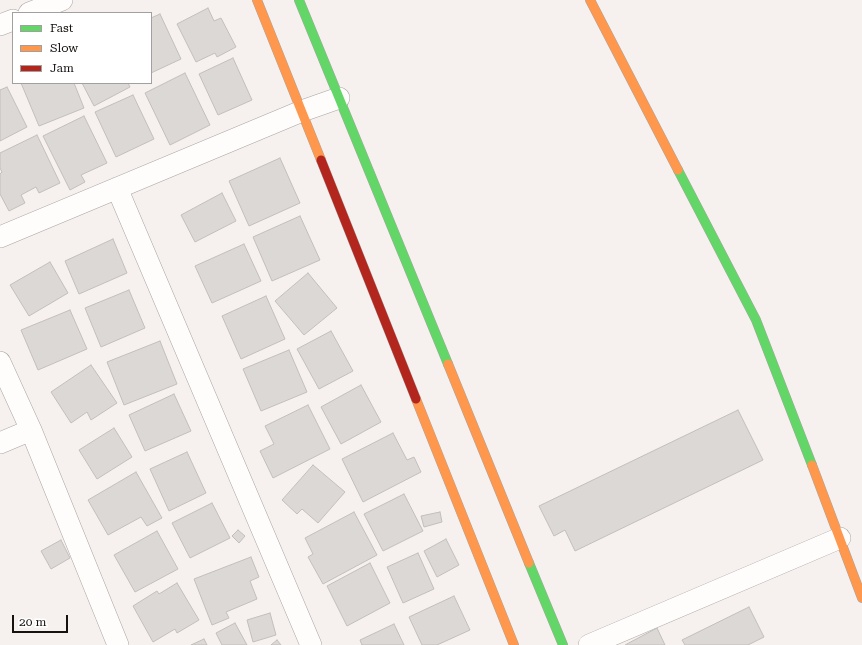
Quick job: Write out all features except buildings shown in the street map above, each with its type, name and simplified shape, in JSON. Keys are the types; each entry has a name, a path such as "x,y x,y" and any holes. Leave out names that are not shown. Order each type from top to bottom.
{"street":[{"path":"257,0 514,645"},
{"path":"299,0 563,645"},
{"path":"590,0 756,320 862,598"},
{"path":"31,12 57,1"},
{"path":"0,25 12,20"},
{"path":"0,237 302,111 339,98"},
{"path":"117,188 311,645"},
{"path":"0,362 30,430 118,645"},
{"path":"0,443 30,430"},
{"path":"589,645 840,538"}],"traffic: fast":[{"path":"299,0 448,364"},
{"path":"678,170 756,320 812,465"},
{"path":"529,563 563,645"}],"traffic: slow":[{"path":"257,0 321,160"},
{"path":"590,0 678,170"},
{"path":"448,364 529,563"},
{"path":"416,399 514,645"},
{"path":"812,465 862,598"}],"traffic: jam":[{"path":"321,160 416,399"}]}
